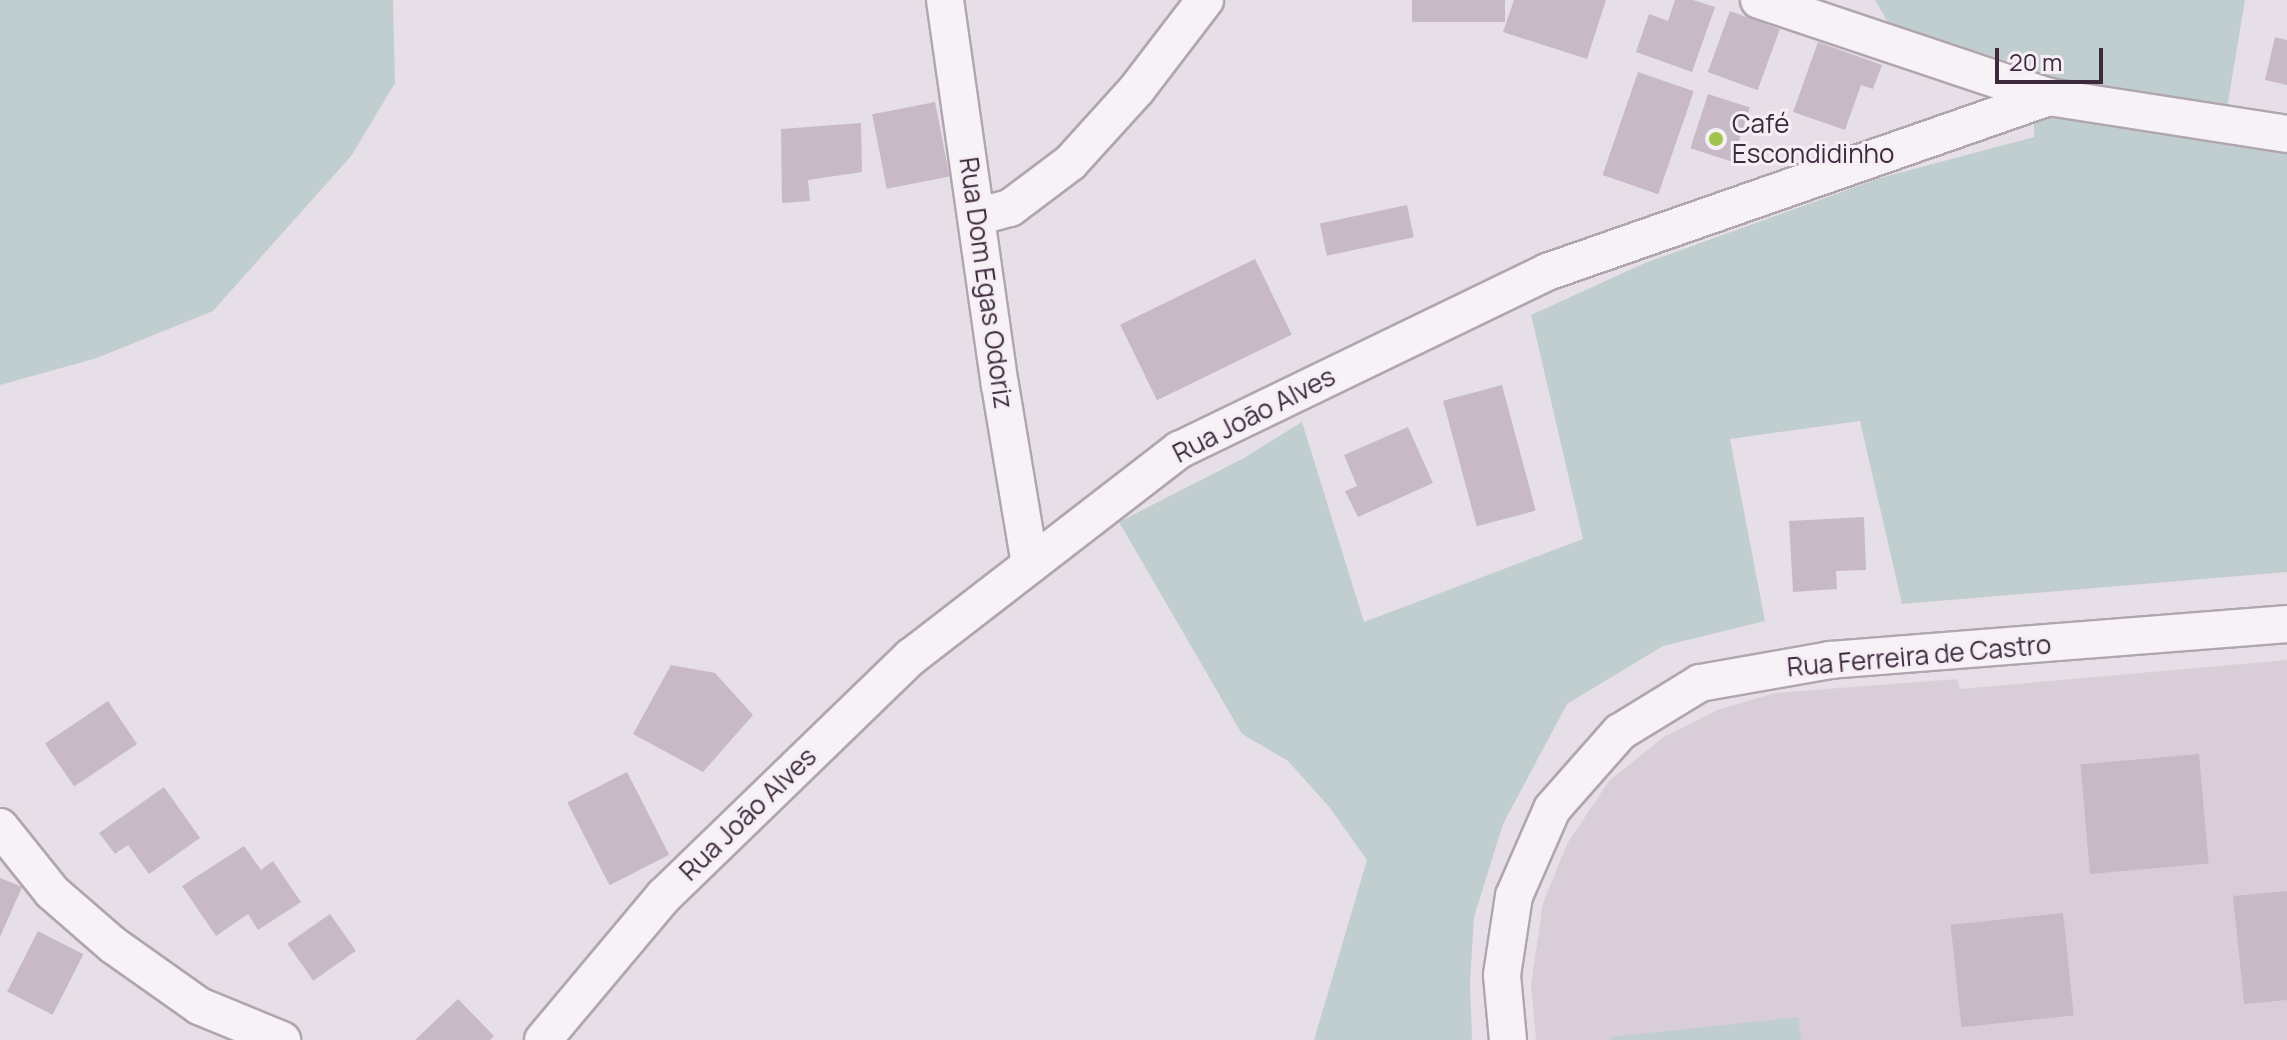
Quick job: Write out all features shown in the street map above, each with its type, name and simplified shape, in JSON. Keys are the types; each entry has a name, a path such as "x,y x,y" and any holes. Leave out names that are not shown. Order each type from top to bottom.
{"street":[{"name":"Rua Dom Egas Odoriz","path":"945,0 1030,565"},
{"path":"976,217 1010,208 1070,163 1137,89 1205,0"},
{"path":"1759,0 1826,10 2049,97 2287,134"},
{"name":"Rua João Alves","path":"543,1040 664,896 911,657 1179,450 1547,272 2049,97"},
{"name":"Rua Ferreira de Castro","path":"1508,1040 1502,975 1514,896 1552,809 1620,732 1700,683 1839,659 2287,624"},
{"path":"0,827 52,892 113,945 199,1006 282,1040"}],"shaded area":[{"path":"0,0 393,0 395,83 352,155 213,311 97,358 0,385"},
{"path":"1875,0 2245,0 2221,144 2287,151 2287,572 1902,604 1860,421 1730,439 1765,621 1663,646 1567,704 1503,824 1474,917 1470,983 1472,1040 1314,1040 1367,860 1330,808 1288,761 1242,734 1119,522 1244,458 1302,422 1364,622 1583,539 1531,315 1645,263 1880,178 2034,137 2034,69 1889,24"},
{"path":"2287,660 2287,1040 1536,1040 1531,985 1543,903 1567,844 1609,781 1664,737 1717,710 1775,693 1957,679 1960,689"},
{"path":"1798,1017 1801,1040 1611,1040 1611,1037"}],"building":[{"path":"1412,0 1505,0 1505,22 1412,22"},
{"path":"1514,0 1606,0 1587,59 1503,32"},
{"path":"1675,0 1693,0 1715,7 1692,72 1636,52 1649,14 1668,21"},
{"path":"1730,11 1780,29 1758,90 1708,72"},
{"path":"2275,37 2287,40 2287,85 2265,80"},
{"path":"1818,42 1882,65 1873,89 1861,85 1845,130 1793,112"},
{"path":"1638,72 1694,91 1658,194 1603,175"},
{"path":"1708,94 1750,108 1732,162 1690,148"},
{"path":"935,102 950,177 887,189 872,114"},
{"path":"861,123 862,172 808,180 810,201 782,203 781,129"},
{"path":"1407,205 1414,237 1327,256 1320,224"},
{"path":"1255,259 1292,334 1157,400 1120,325"},
{"path":"1502,385 1536,511 1477,526 1443,401"},
{"path":"1408,427 1433,483 1358,517 1345,491 1357,486 1344,455"},
{"path":"1864,517 1866,570 1836,571 1837,589 1793,592 1789,521"},
{"path":"671,665 715,673 753,715 703,772 633,734"},
{"path":"108,701 137,744 74,787 45,743"},
{"path":"2199,754 2209,864 2090,874 2080,764"},
{"path":"627,772 669,855 610,885 567,802"},
{"path":"164,787 200,838 149,874 128,845 115,854 99,833"},
{"path":"244,846 261,870 273,861 301,902 258,930 248,914 216,936 182,886"},
{"path":"0,878 22,887 0,937"},
{"path":"2287,891 2287,1000 2244,1004 2233,896"},
{"path":"2063,913 2074,1015 1961,1027 1951,925"},
{"path":"330,914 356,951 313,981 287,944"},
{"path":"38,931 83,954 53,1015 7,992"},
{"path":"458,999 494,1036 490,1040 415,1040"}],"place":[{"name":"Café Escondidinho","path":"1716,139"}]}
